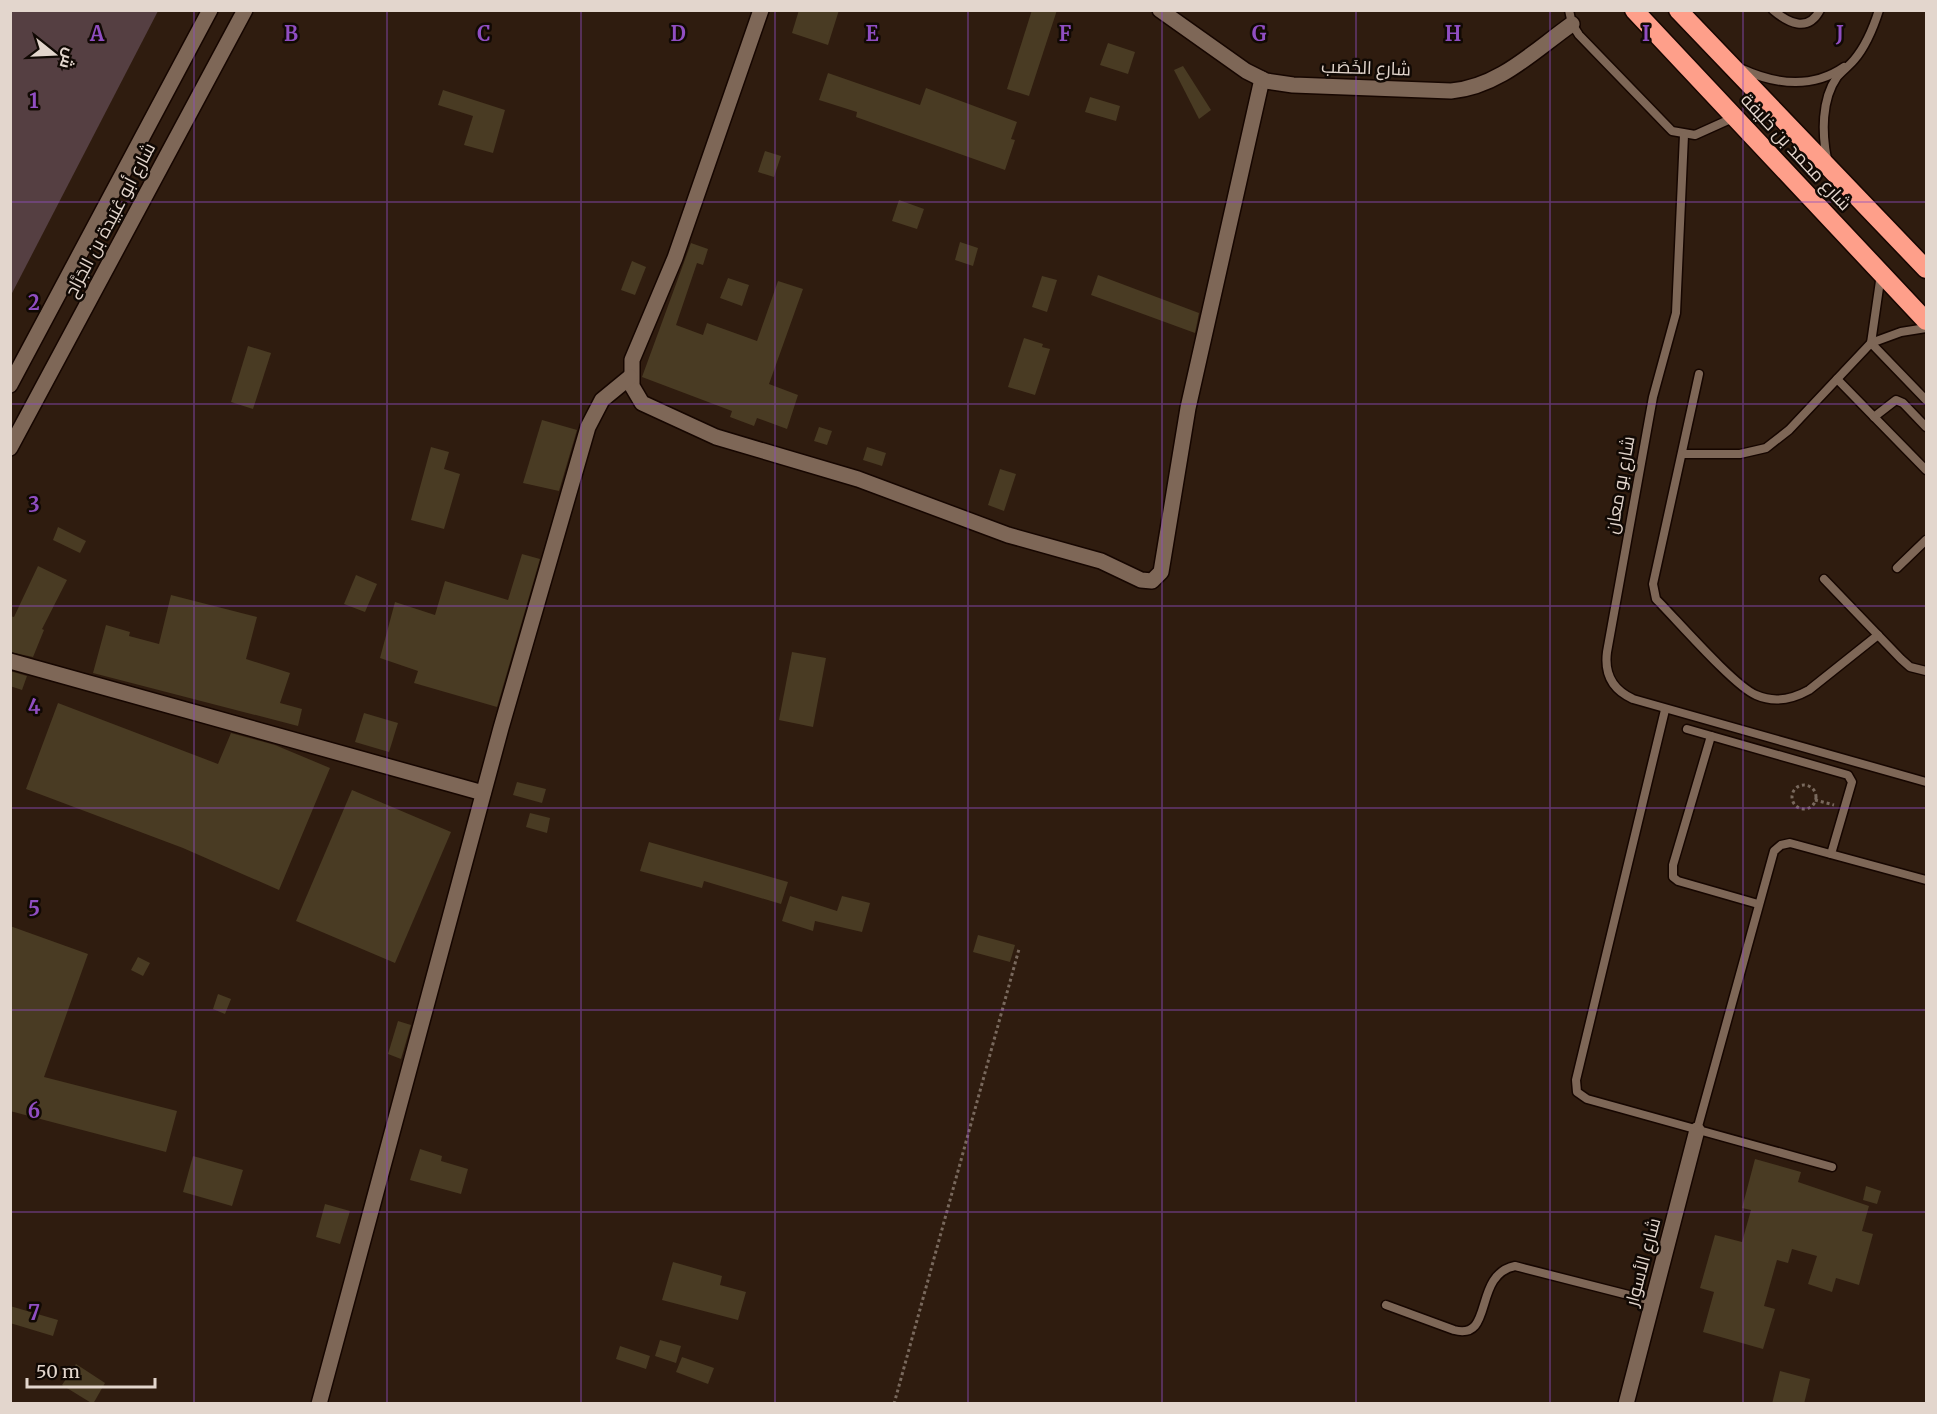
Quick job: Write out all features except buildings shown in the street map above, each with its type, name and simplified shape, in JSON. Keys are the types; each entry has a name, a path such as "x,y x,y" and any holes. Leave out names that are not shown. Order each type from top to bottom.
{"highway":[{"name":"شارع محمد بن خليفة","path":"1634,10 1926,321"},
{"name":"شارع محمد بن خليفة","path":"1678,10 1926,269"}],"street":[{"name":"شارع أبو عُبَيدة بن الجَرَّاح","path":"10,385 16,367 210,10"},
{"name":"شارع أبو عُبَيدة بن الجَرَّاح","path":"10,448 245,10"},
{"path":"761,10 675,258 632,360 630,377 636,395 651,409 716,437 858,479 1008,535 1101,561 1141,580 1156,579 1161,572 1188,408 1262,79"},
{"name":"شارع الخَصَب","path":"1160,10 1262,79 1293,85 1464,90 1498,78 1570,17"},
{"path":"320,1404 483,793 588,427 602,400 630,377"},
{"path":"10,661 483,793"},
{"name":"شارع الأسوار","path":"1626,1404 1697,1130"}],"lane":[{"path":"1773,10 1792,24 1801,24 1810,22 1820,10"},
{"path":"1829,168 1823,142 1828,98 1836,78 1854,60 1869,38 1879,10"},
{"path":"1570,17 1587,44 1663,124 1684,135 1695,135 1735,117"},
{"path":"1727,63 1769,80 1787,82 1823,77 1854,60"},
{"name":"شارع بو معان","path":"1684,135 1676,313 1653,397 1606,663 1610,680 1622,694 1665,710 1926,782"},
{"path":"1871,343 1881,274"},
{"path":"1682,454 1740,454 1766,448 1789,430 1871,343 1901,332 1926,328"},
{"path":"1871,343 1926,400"},
{"path":"1699,374 1653,584 1654,594 1745,689 1766,698 1797,697 1878,635"},
{"path":"1837,379 1926,470"},
{"path":"1874,417 1896,400 1903,403 1926,428"},
{"path":"1897,568 1926,540"},
{"path":"1824,579 1910,667 1926,672"},
{"path":"1665,710 1575,1086 1581,1097 1587,1099 1833,1167"},
{"path":"1687,729 1848,774 1852,782 1831,854"},
{"path":"1711,736 1673,865 1673,877 1683,883 1758,904"},
{"path":"1697,1130 1774,851 1781,845 1790,843 1926,880"},
{"path":"1386,1305 1463,1333 1472,1330 1478,1324 1494,1276 1503,1269 1515,1266 1652,1301"}],"path":[{"path":"1800,786 1807,786 1812,789 1815,800 1807,808 1801,808 1792,800 1792,794 1800,786"},
{"path":"1815,800 1844,808"},
{"path":"894,1404 1019,949"}],"shaded area":[{"path":"10,11 158,11 11,295"}]}
